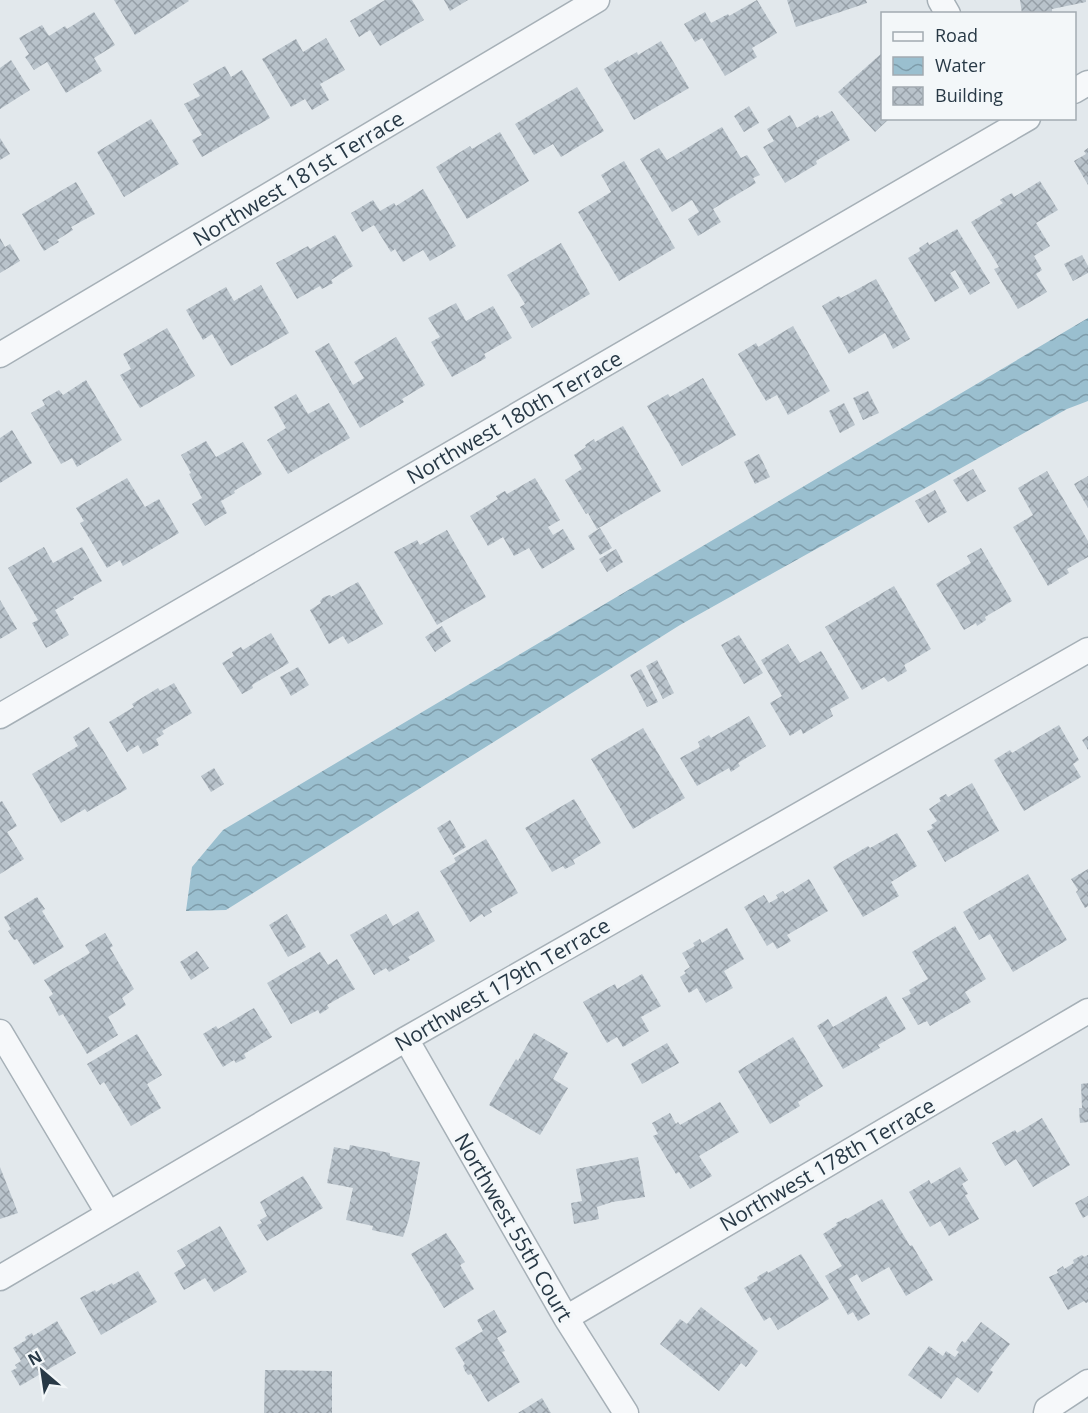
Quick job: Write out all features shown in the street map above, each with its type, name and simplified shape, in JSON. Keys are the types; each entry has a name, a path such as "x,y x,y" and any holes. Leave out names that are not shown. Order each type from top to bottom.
{"street":[{"name":"Northwest 181st Terrace","path":"0,355 597,0"},
{"name":"Northwest 180th Terrace","path":"0,716 1020,121"},
{"name":"Northwest 179th Terrace","path":"0,1278 406,1039 1088,650"},
{"name":"Northwest 178th Terrace","path":"566,1318 1088,1011"},
{"path":"0,1032 108,1214"},
{"name":"Northwest 55th Court","path":"406,1039 566,1318 626,1413"},
{"path":"1046,1413 1047,1409 1088,1382"}],"water":[{"path":"1088,318 1088,401 1067,409 680,625 226,910 186,911 192,867 223,830"}],"building":[{"path":"114,0 188,0 189,1 135,35"},
{"path":"385,0 412,0 424,20 380,46 370,30 359,37 350,21"},
{"path":"444,0 468,0 450,11"},
{"path":"757,0 777,33 752,48 757,57 725,76 702,38 695,42 684,24 705,12 711,23"},
{"path":"787,0 866,0 867,3 796,27"},
{"path":"1020,0 1086,0 1086,2 1052,9 1052,12 1022,12"},
{"path":"94,12 115,45 94,58 102,71 66,93 47,62 34,70 25,57 29,54 19,38 42,25 49,36 65,26 67,29"},
{"path":"326,38 345,70 320,84 329,100 312,110 305,99 291,107 262,59 296,39 303,52"},
{"path":"661,41 689,88 634,120 604,69 637,52 638,55"},
{"path":"881,54 881,120 888,120 875,132 838,92"},
{"path":"11,60 30,90 0,109 0,68"},
{"path":"225,66 231,77 242,70 270,118 202,157 192,140 202,135 184,104 200,96 193,84"},
{"path":"577,87 604,131 561,157 553,144 534,155 515,124"},
{"path":"749,106 759,123 744,132 734,116"},
{"path":"832,111 850,140 816,161 817,164 785,183 763,147 774,141 767,129 790,115 797,128 818,115 819,118"},
{"path":"151,119 179,164 124,197 97,152"},
{"path":"722,127 741,158 747,155 760,175 753,178 756,183 713,209 721,222 698,236 688,219 699,212 692,200 672,212 640,159 659,148 667,160"},
{"path":"500,132 529,181 467,219 436,167 470,146 472,149"},
{"path":"0,138 10,154 0,160"},
{"path":"1088,148 1088,185 1074,161 1086,154 1084,151"},
{"path":"624,161 675,248 619,281 578,212 611,192 601,175"},
{"path":"1040,181 1058,210 1036,223 1050,246 1034,256 1042,270 1036,274 1047,292 1018,309 994,269 999,267 971,222 1003,203 1000,200 1006,196 1012,193 1014,197"},
{"path":"76,182 95,214 71,227 73,230 44,251 22,214"},
{"path":"423,189 456,246 430,261 423,250 403,262 395,249 391,252 374,225 362,232 351,213 373,200 380,211 394,203 396,206"},
{"path":"957,229 990,283 970,295 955,270 950,273 959,288 935,302 908,258 920,251 919,248 928,242 929,245"},
{"path":"335,235 353,266 331,280 333,283 322,289 320,286 297,299 276,263 308,246 310,249"},
{"path":"0,238 5,247 10,244 20,261 0,273"},
{"path":"561,243 590,294 532,328 520,307 525,304 507,275"},
{"path":"1082,255 1088,266 1088,273 1073,281 1064,264"},
{"path":"876,279 910,339 893,349 885,333 849,354 822,306"},
{"path":"261,285 289,333 231,366 212,334 203,340 186,310 226,287 234,301"},
{"path":"456,303 466,321 493,306 512,338 484,354 486,358 452,377 431,342 440,337 428,318"},
{"path":"793,326 830,391 788,415 777,395 766,401 738,354 756,343 758,347"},
{"path":"167,328 195,376 140,408 120,375 131,369 123,354"},
{"path":"396,337 425,385 402,399 404,402 360,428 315,351 329,343 353,385 364,378 354,362"},
{"path":"703,378 736,435 682,466 647,406 668,394 670,397"},
{"path":"86,380 122,440 77,467 72,458 61,464 31,413 45,405 42,400 59,390 63,395"},
{"path":"868,391 879,413 863,420 853,398"},
{"path":"296,394 308,414 329,403 350,438 288,474 267,440 286,428 274,407"},
{"path":"844,403 855,425 840,433 829,411"},
{"path":"623,426 661,491 597,529 565,480 582,469 574,455 594,439 595,442"},
{"path":"12,430 32,463 0,483 0,438"},
{"path":"206,441 216,457 243,442 262,474 221,501 227,513 205,526 192,504 202,498 181,455"},
{"path":"759,454 770,477 755,484 744,462"},
{"path":"973,469 986,491 967,502 953,480"},
{"path":"1047,471 1088,541 1088,557 1067,569 1069,573 1048,586 1013,527 1033,515 1018,488"},
{"path":"1088,476 1088,508 1074,484"},
{"path":"127,478 145,507 159,499 179,533 123,566 120,560 107,568 80,523 84,521 76,508"},
{"path":"535,478 560,520 548,527 553,535 563,529 575,549 542,569 529,548 514,556 503,537 488,546 470,516 498,499 496,496 505,491 507,494"},
{"path":"935,490 947,512 928,523 915,501"},
{"path":"600,528 612,548 600,555 588,536"},
{"path":"447,530 486,597 437,625 394,552 417,540 420,545"},
{"path":"44,547 53,563 82,547 102,581 55,610 69,635 46,648 32,623 38,620 8,568"},
{"path":"981,548 1012,601 985,617 986,620 977,626 976,623 964,630 936,584 971,563 967,556"},
{"path":"616,549 623,562 607,572 599,559"},
{"path":"358,582 383,624 348,644 343,636 329,644 310,610 321,603 324,597 330,595 331,597"},
{"path":"894,586 931,649 904,665 907,671 888,682 884,677 862,690 825,627"},
{"path":"0,600 17,629 0,639"},
{"path":"442,626 451,641 435,652 425,637"},
{"path":"271,633 289,663 252,685 253,688 242,694 222,663 234,656 232,652 241,647 243,650"},
{"path":"739,635 763,673 744,684 721,645"},
{"path":"788,644 800,663 821,651 849,698 830,709 833,716 803,734 801,729 790,736 770,703 782,696 761,660"},
{"path":"657,660 674,693 663,699 646,666"},
{"path":"298,667 309,685 291,696 280,677"},
{"path":"641,669 658,702 647,707 630,675"},
{"path":"174,683 192,713 162,731 164,734 156,739 159,745 143,754 138,745 127,752 109,722 134,707 132,704 158,688 160,691"},
{"path":"749,716 766,746 738,763 740,766 731,772 729,768 697,786 680,758 700,747 698,742 709,735 711,738"},
{"path":"1059,725 1079,760 1073,764 1081,777 1024,811 994,760 1010,750 1012,753"},
{"path":"89,727 127,789 87,812 85,809 61,823 32,774 78,746 73,737"},
{"path":"643,728 685,798 633,829 591,759"},
{"path":"1088,736 1088,750 1082,740"},
{"path":"214,768 224,784 211,792 201,776"},
{"path":"972,783 999,831 945,862 927,831 933,828 931,825 937,821 929,809 941,801 939,798 946,794 948,797"},
{"path":"574,799 601,843 573,860 575,864 565,869 563,866 552,872 525,828"},
{"path":"2,801 17,826 7,832 24,859 0,874 0,802"},
{"path":"450,820 466,847 453,855 437,828"},
{"path":"897,833 917,866 891,882 899,896 863,917 833,867 868,846 870,848"},
{"path":"486,839 518,893 490,909 492,912 484,917 482,914 470,922 440,871 456,862 454,858"},
{"path":"1088,869 1088,906 1085,908 1071,879"},
{"path":"1028,874 1067,940 1013,972 990,934 979,940 963,912"},
{"path":"809,879 828,911 787,935 791,941 777,949 773,942 767,946 744,907 764,895 769,903 778,898 776,895 783,891 785,894"},
{"path":"37,897 45,909 42,911 64,947 34,965 17,939 14,940 8,931 11,929 4,917"},
{"path":"418,911 435,941 408,957 410,960 389,972 386,968 374,975 350,935 386,914 393,926"},
{"path":"287,914 306,947 288,957 269,925"},
{"path":"955,926 986,979 965,992 971,1002 930,1026 927,1021 918,1025 902,998 911,994 909,990 928,979 912,952"},
{"path":"727,928 744,959 724,971 733,988 706,1003 697,988 689,993 680,977 690,967 682,953 695,946 693,943 700,939 702,943"},
{"path":"105,933 113,946 110,948 134,989 122,998 126,1005 108,1017 118,1035 87,1054 63,1014 59,1016 49,997 53,994 44,980 90,953 85,945"},
{"path":"197,951 209,968 191,980 180,962"},
{"path":"320,952 328,965 337,959 355,989 327,1005 329,1008 320,1014 318,1010 291,1024 267,983"},
{"path":"642,974 661,1006 641,1017 649,1031 623,1047 617,1037 607,1043 583,1002 615,984 617,989"},
{"path":"886,996 906,1029 878,1045 880,1048 843,1069 817,1026 828,1019 833,1027"},
{"path":"254,1008 272,1037 244,1054 246,1058 236,1063 234,1060 223,1067 203,1034 216,1026 218,1029"},
{"path":"534,1033 568,1053 553,1079 568,1088 540,1135 489,1105"},
{"path":"137,1034 162,1075 147,1084 161,1108 131,1126 104,1082 100,1085 87,1064"},
{"path":"793,1037 823,1086 798,1102 800,1106 770,1124 738,1071"},
{"path":"667,1043 679,1063 642,1084 631,1064"},
{"path":"1088,1083 1088,1122 1080,1123 1081,1084"},
{"path":"720,1102 739,1132 699,1156 712,1176 690,1189 679,1172 676,1174 653,1136 658,1134 652,1123 670,1113 676,1124 678,1122 680,1125"},
{"path":"1042,1118 1070,1165 1033,1187 1016,1159 1005,1166 992,1143 1015,1130 1017,1133"},
{"path":"350,1145 420,1162 409,1219 403,1237 372,1230 373,1226 346,1220 353,1188 327,1183 334,1147 349,1150"},
{"path":"638,1157 645,1197 612,1202 597,1207 599,1219 574,1224 571,1203 582,1201 576,1169"},
{"path":"0,1167 18,1213 0,1219"},
{"path":"960,1167 968,1180 962,1184 968,1194 965,1195 979,1219 949,1236 940,1221 930,1227 909,1192 929,1180 931,1184"},
{"path":"303,1176 323,1208 267,1241 257,1225 262,1223 260,1220 267,1216 260,1202"},
{"path":"1088,1196 1088,1215 1083,1218 1075,1203"},
{"path":"882,1199 933,1280 906,1296 889,1267 862,1282 857,1274 849,1279 870,1314 858,1321 853,1312 848,1315 825,1276 842,1266 823,1234 837,1225 836,1223"},
{"path":"220,1226 247,1272 214,1292 205,1278 184,1290 174,1273 186,1266 177,1251"},
{"path":"446,1233 465,1262 460,1265 474,1289 444,1308 411,1254"},
{"path":"801,1254 829,1299 778,1330 770,1317 764,1321 744,1288 758,1280 757,1277 767,1271 768,1273"},
{"path":"1082,1255 1084,1257 1088,1255 1088,1302 1084,1301 1068,1310 1049,1277 1058,1273 1057,1270 1063,1266 1064,1269 1074,1263 1073,1260"},
{"path":"138,1271 157,1302 101,1335 80,1298 112,1283 113,1285"},
{"path":"701,1307 758,1351 746,1367 741,1363 719,1391 660,1344 680,1319 687,1324"},
{"path":"494,1310 507,1332 497,1338 505,1351 502,1352 520,1382 488,1402 471,1374 468,1375 465,1371 463,1366 465,1364 455,1348 483,1331 477,1320"},
{"path":"57,1321 76,1353 20,1386 11,1371 17,1368 15,1365 21,1361 13,1348 26,1340 25,1337 32,1333 33,1336"},
{"path":"981,1322 1010,1344 990,1370 993,1372 978,1393 957,1377 941,1399 908,1375 929,1346 943,1356 946,1351 955,1357 959,1352 956,1350 962,1341 965,1343"},
{"path":"265,1370 332,1371 332,1413 264,1413"},
{"path":"542,1398 551,1413 518,1413"}]}
